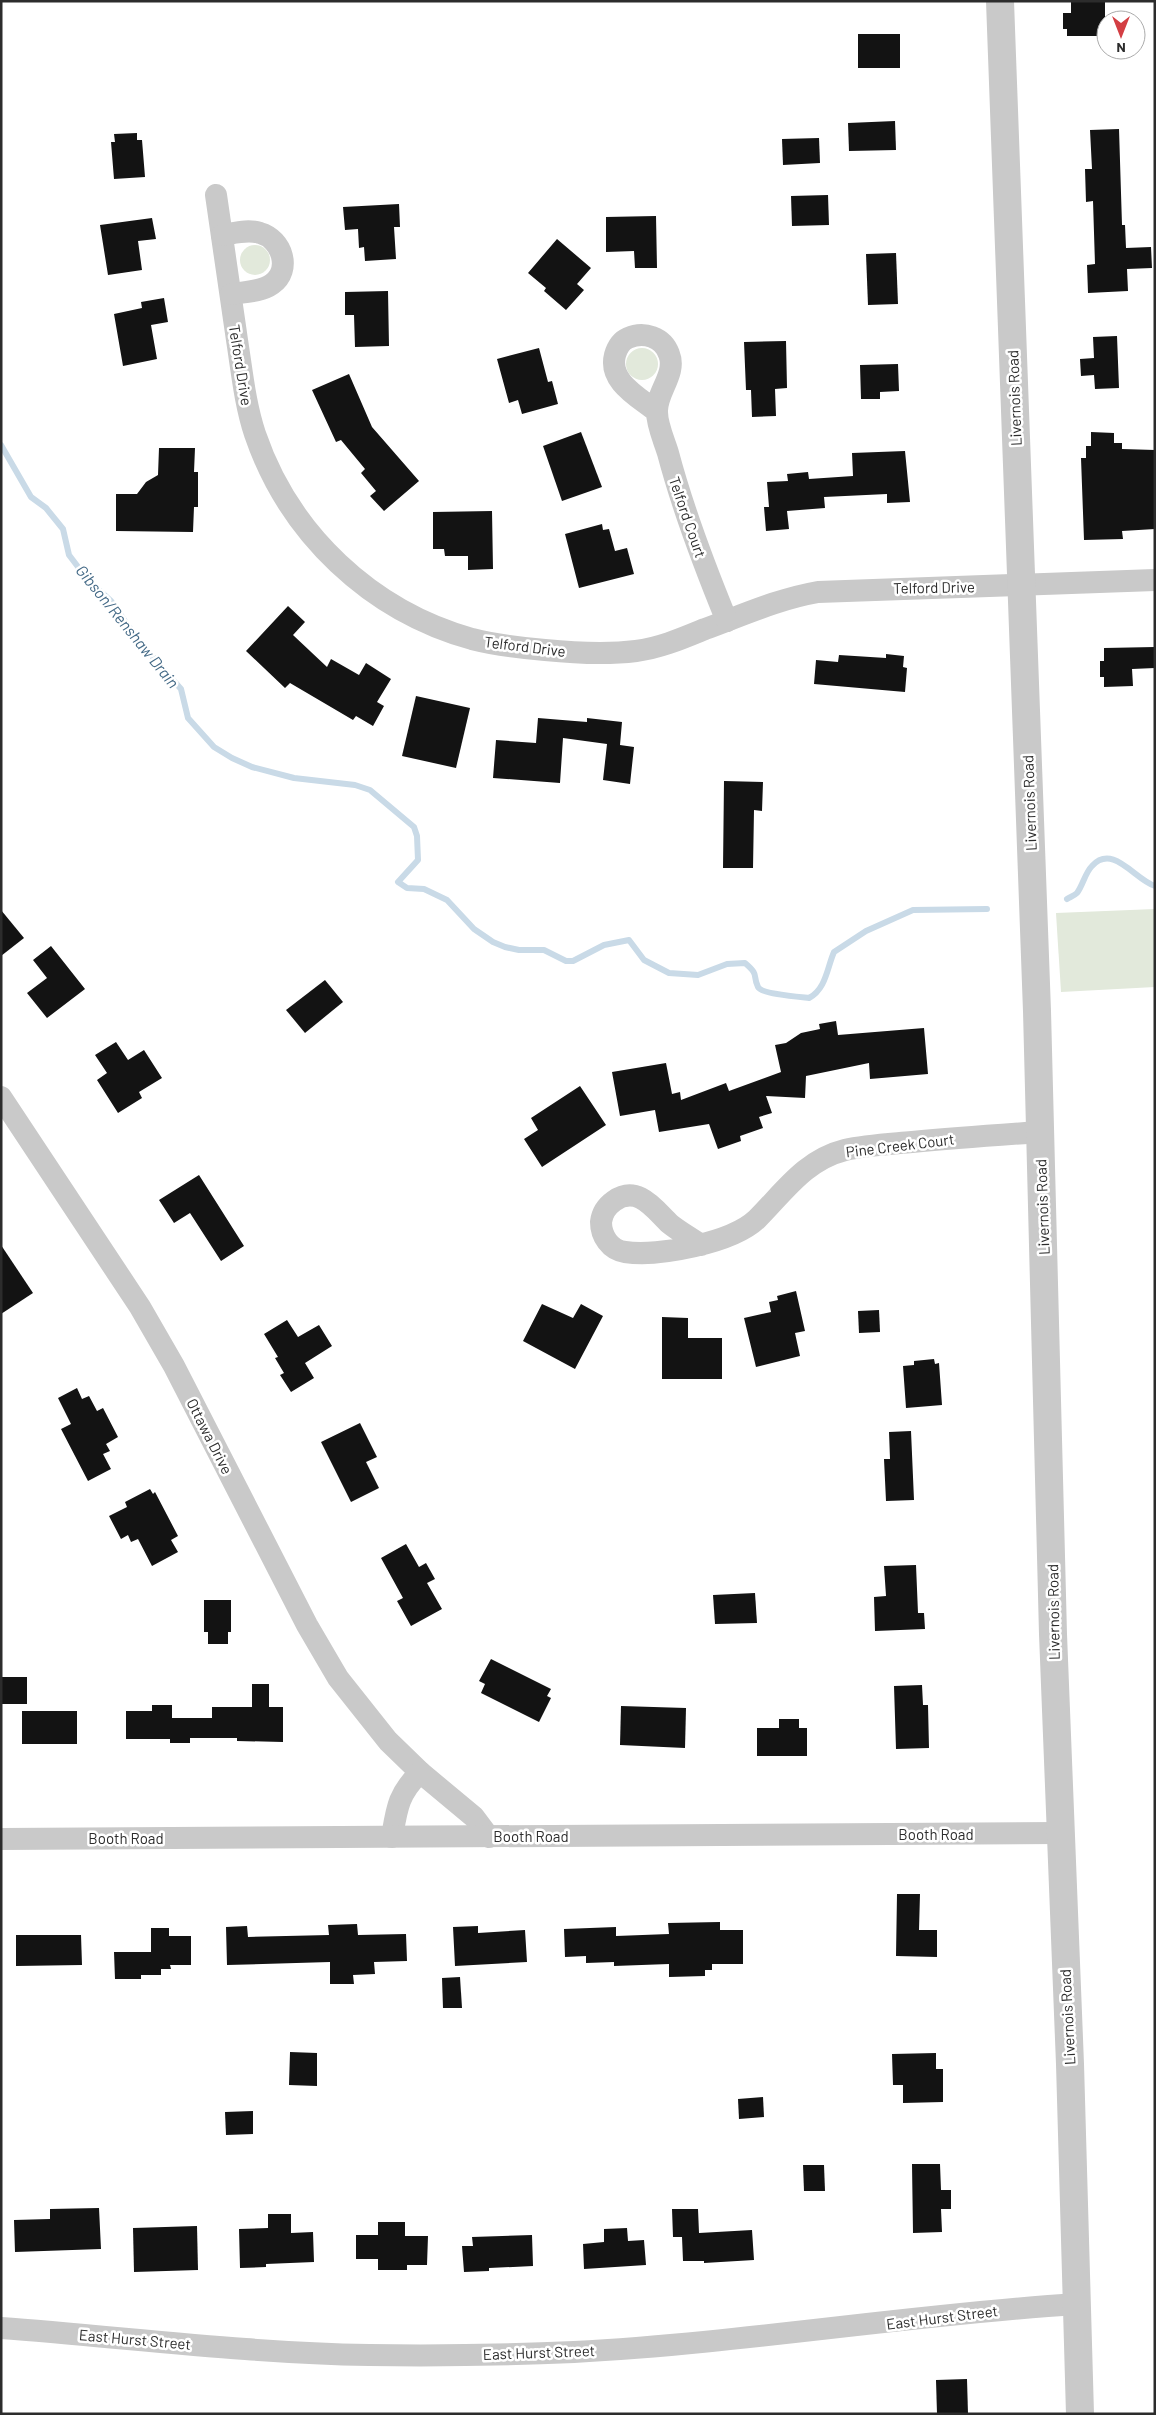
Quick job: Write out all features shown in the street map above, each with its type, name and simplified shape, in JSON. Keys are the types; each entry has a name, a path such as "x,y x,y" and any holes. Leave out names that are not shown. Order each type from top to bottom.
{"street":[{"name":"Livernois Road","path":"1000,1 1040,1132 1053,1634 1070,2056 1080,2414"},
{"name":"Telford Drive","path":"216,195 246,400 256,436 267,465 291,508 331,558 378,596 424,621 472,639 520,647 588,654 611,654 640,650 672,642 790,597 818,592 1155,580"},
{"path":"222,235 248,231 261,233 276,242 283,257 278,278 273,284 265,288 231,294"},
{"name":"Telford Court","path":"657,412 683,507 727,621"},
{"name":"Ottawa Drive","path":"1,1097 104,1251 150,1324 174,1366 326,1658 367,1716 420,1772 474,1817 489,1837"},
{"name":"Pine Creek Court","path":"701,1245 720,1240 743,1230 756,1220 802,1171 844,1150 892,1144 1040,1132"},
{"path":"392,1837 396,1813 402,1794 420,1772"},
{"name":"Booth Road","path":"1,1839 1060,1833"},
{"name":"East Hurst Street","path":"1,2328 254,2349 367,2355 574,2352 697,2343 1011,2308 1076,2304"}],"shaded area":[{"path":"255,245 266,249 270,260 266,271 255,275 244,271 240,260 244,249"},
{"path":"642,348 653,353 658,364 653,375 642,380 631,375 626,364 631,353"},
{"path":"1155,909 1155,987 1061,992 1056,913"}],"building":[{"path":"1071,1 1105,1 1105,10 1096,10 1096,36 1067,36 1067,29 1063,29 1063,13 1071,13"},
{"path":"858,34 900,34 900,68 858,68"},
{"path":"895,121 896,150 849,151 848,123"},
{"path":"1119,129 1122,225 1125,225 1126,248 1151,247 1152,268 1127,269 1128,291 1088,293 1087,265 1095,264 1093,201 1086,202 1085,169 1092,169 1090,130"},
{"path":"137,133 137,140 142,140 145,177 114,179 111,142 115,142 114,134"},
{"path":"819,138 820,163 783,165 782,139"},
{"path":"828,195 829,225 792,226 791,196"},
{"path":"399,204 400,227 394,227 396,259 365,261 364,247 359,248 358,229 345,230 343,207"},
{"path":"656,216 657,268 635,268 634,251 606,252 606,217"},
{"path":"152,218 156,239 138,241 142,270 108,275 100,225"},
{"path":"557,239 591,268 577,284 584,290 566,310 544,291 546,288 528,273"},
{"path":"896,253 898,304 868,305 866,254"},
{"path":"388,291 389,346 355,347 354,315 345,315 345,292"},
{"path":"164,298 168,322 151,325 157,359 123,366 114,314 142,308 141,302"},
{"path":"1117,336 1119,388 1095,389 1094,375 1081,376 1080,359 1094,358 1093,337"},
{"path":"786,341 787,388 775,389 776,416 752,417 751,390 746,390 744,342"},
{"path":"539,348 548,382 552,381 558,404 522,414 518,400 509,403 497,359"},
{"path":"898,364 899,391 880,392 880,399 861,399 860,365"},
{"path":"349,374 372,427 419,481 384,511 370,496 376,491 361,473 365,469 341,440 336,442 312,390"},
{"path":"581,432 602,487 562,501 543,446"},
{"path":"1091,432 1114,433 1114,443 1122,443 1122,449 1155,450 1155,529 1122,531 1123,539 1084,540 1081,458 1086,458 1086,446 1091,446"},
{"path":"159,448 195,448 194,472 198,472 198,507 194,507 193,532 116,531 116,494 137,494 146,482 158,475"},
{"path":"905,451 910,502 887,503 887,494 824,497 825,508 787,511 789,529 766,531 764,507 769,507 767,482 788,481 787,474 808,472 809,479 853,476 852,453"},
{"path":"492,511 493,569 468,570 468,556 445,556 444,549 433,549 433,512"},
{"path":"602,524 603,530 609,529 615,551 627,548 634,574 579,588 565,534"},
{"path":"288,606 305,622 293,635 327,667 331,659 359,675 366,663 391,679 377,702 384,706 373,726 356,716 353,720 290,683 285,688 246,651"},
{"path":"1155,647 1155,668 1132,669 1133,686 1104,687 1104,677 1100,677 1100,661 1104,661 1104,648"},
{"path":"886,654 904,656 903,667 907,668 905,692 814,684 816,660 838,662 839,655 886,658"},
{"path":"416,696 470,708 456,768 402,756"},
{"path":"538,718 587,722 587,718 622,722 620,745 634,747 630,784 603,780 607,744 563,738 560,783 493,778 496,740 536,743"},
{"path":"724,781 763,782 762,811 754,810 753,868 723,868"},
{"path":"1,910 24,938 1,956"},
{"path":"51,946 85,989 47,1018 27,993 47,978 33,960"},
{"path":"325,980 343,1002 305,1033 286,1010"},
{"path":"836,1021 838,1035 924,1028 928,1074 870,1079 869,1063 806,1076 805,1098 766,1096 772,1113 759,1117 763,1128 740,1136 741,1141 718,1149 709,1124 659,1132 655,1110 620,1116 612,1072 666,1063 672,1094 680,1092 681,1100 726,1083 729,1091 781,1072 775,1045 786,1043 801,1033 820,1029 819,1024"},
{"path":"116,1042 128,1060 144,1050 162,1078 139,1092 142,1098 118,1113 97,1080 107,1073 95,1055"},
{"path":"580,1086 606,1125 542,1167 524,1139 538,1130 531,1118"},
{"path":"199,1175 244,1246 221,1261 190,1213 174,1223 159,1200"},
{"path":"1,1245 33,1293 1,1314"},
{"path":"796,1291 805,1331 795,1333 800,1356 756,1367 744,1318 771,1312 769,1302 778,1300 777,1296"},
{"path":"542,1304 573,1318 581,1304 603,1316 575,1369 523,1341"},
{"path":"879,1310 880,1332 859,1333 858,1311"},
{"path":"662,1317 688,1318 688,1338 722,1338 722,1379 662,1379"},
{"path":"287,1320 298,1337 319,1325 332,1346 305,1363 314,1378 291,1392 280,1375 284,1373 275,1358 278,1357 264,1334"},
{"path":"934,1359 935,1364 939,1363 942,1405 906,1408 903,1366 914,1365 914,1361"},
{"path":"77,1388 82,1399 89,1396 97,1411 103,1408 118,1437 106,1444 110,1451 103,1454 111,1469 88,1481 61,1429 71,1424 58,1398"},
{"path":"360,1423 377,1457 366,1462 379,1488 351,1502 321,1442"},
{"path":"911,1431 914,1500 886,1501 884,1459 890,1459 889,1432"},
{"path":"150,1489 153,1494 155,1492 178,1536 171,1540 178,1552 152,1566 138,1539 131,1542 128,1535 121,1539 109,1516 127,1507 125,1502"},
{"path":"406,1544 419,1567 426,1563 435,1579 427,1583 442,1609 411,1626 397,1601 403,1598 381,1558"},
{"path":"916,1565 918,1613 924,1613 925,1629 875,1631 874,1597 886,1596 884,1566"},
{"path":"755,1593 757,1623 715,1624 713,1595"},
{"path":"204,1600 231,1600 231,1632 228,1632 228,1644 208,1644 208,1632 204,1632"},
{"path":"491,1659 551,1689 547,1696 551,1698 539,1722 481,1693 485,1684 479,1681"},
{"path":"2,1677 27,1677 27,1704 2,1704"},
{"path":"252,1684 269,1684 269,1707 283,1707 283,1742 237,1741 237,1738 190,1738 190,1743 170,1743 170,1739 126,1739 126,1711 152,1711 152,1705 172,1705 172,1718 212,1718 212,1707 252,1707"},
{"path":"922,1685 923,1705 928,1705 929,1748 896,1749 894,1686"},
{"path":"621,1706 686,1708 685,1748 620,1745"},
{"path":"22,1711 77,1711 77,1744 22,1744"},
{"path":"779,1719 799,1719 799,1728 807,1728 807,1756 757,1756 757,1728 779,1728"},
{"path":"897,1894 920,1894 919,1930 937,1930 937,1957 896,1956"},
{"path":"720,1922 720,1930 743,1930 743,1964 712,1964 712,1970 705,1970 705,1976 669,1977 669,1964 614,1966 614,1962 586,1963 586,1956 565,1957 564,1929 616,1927 616,1936 669,1934 668,1923"},
{"path":"357,1924 358,1935 406,1934 407,1961 374,1962 375,1974 353,1975 354,1984 330,1984 330,1962 227,1965 226,1927 247,1926 248,1937 329,1935 328,1925"},
{"path":"478,1926 478,1933 525,1930 527,1962 455,1966 453,1927"},
{"path":"151,1928 169,1928 169,1936 191,1936 191,1965 170,1965 171,1969 161,1969 161,1975 141,1975 141,1979 115,1979 114,1952 151,1952"},
{"path":"16,1935 81,1935 82,1965 16,1966"},
{"path":"460,1977 462,2008 443,2008 442,1978"},
{"path":"290,2052 317,2053 317,2086 289,2085"},
{"path":"936,2053 936,2069 943,2069 943,2102 903,2103 903,2085 893,2085 892,2054"},
{"path":"763,2097 764,2117 739,2119 738,2099"},
{"path":"253,2111 253,2134 226,2135 225,2112"},
{"path":"912,2164 940,2164 941,2190 951,2190 951,2209 941,2209 942,2232 913,2233"},
{"path":"803,2165 824,2165 825,2191 804,2191"},
{"path":"99,2208 101,2249 15,2252 14,2220 50,2219 50,2209"},
{"path":"672,2209 698,2209 699,2233 752,2230 754,2260 704,2263 704,2261 683,2261 682,2237 673,2237"},
{"path":"268,2214 291,2214 291,2233 313,2232 314,2262 266,2264 266,2267 240,2268 239,2229 268,2228"},
{"path":"378,2222 405,2222 405,2236 428,2236 427,2265 407,2265 407,2270 378,2270 378,2259 356,2259 356,2235 378,2235"},
{"path":"197,2226 198,2270 134,2272 133,2228"},
{"path":"627,2228 628,2241 644,2240 646,2265 584,2269 583,2244 604,2242 604,2229"},
{"path":"532,2235 533,2266 489,2268 489,2271 464,2272 462,2246 473,2246 472,2237"},
{"path":"967,2379 968,2414 937,2414 936,2380"}],"waterway":[{"name":"Gibson/Renshaw Drain","path":"1,445 31,497 46,508 63,529 69,555 88,580 111,601 138,640 181,689 188,718 214,747 252,767 294,778 355,785 370,790 414,827 417,836 418,860 398,882 407,888 424,889 447,900 474,929 493,942 519,950 544,950 566,961 573,961 604,945 629,940 644,960 669,973 698,975 727,964 745,963 754,973 758,987 766,992 809,998 823,984 834,952 866,931 913,910 987,909"},
{"name":"Gibson/Renshaw Drain","path":"1067,899 1077,893 1092,866 1100,860 1116,861 1155,886"}]}
